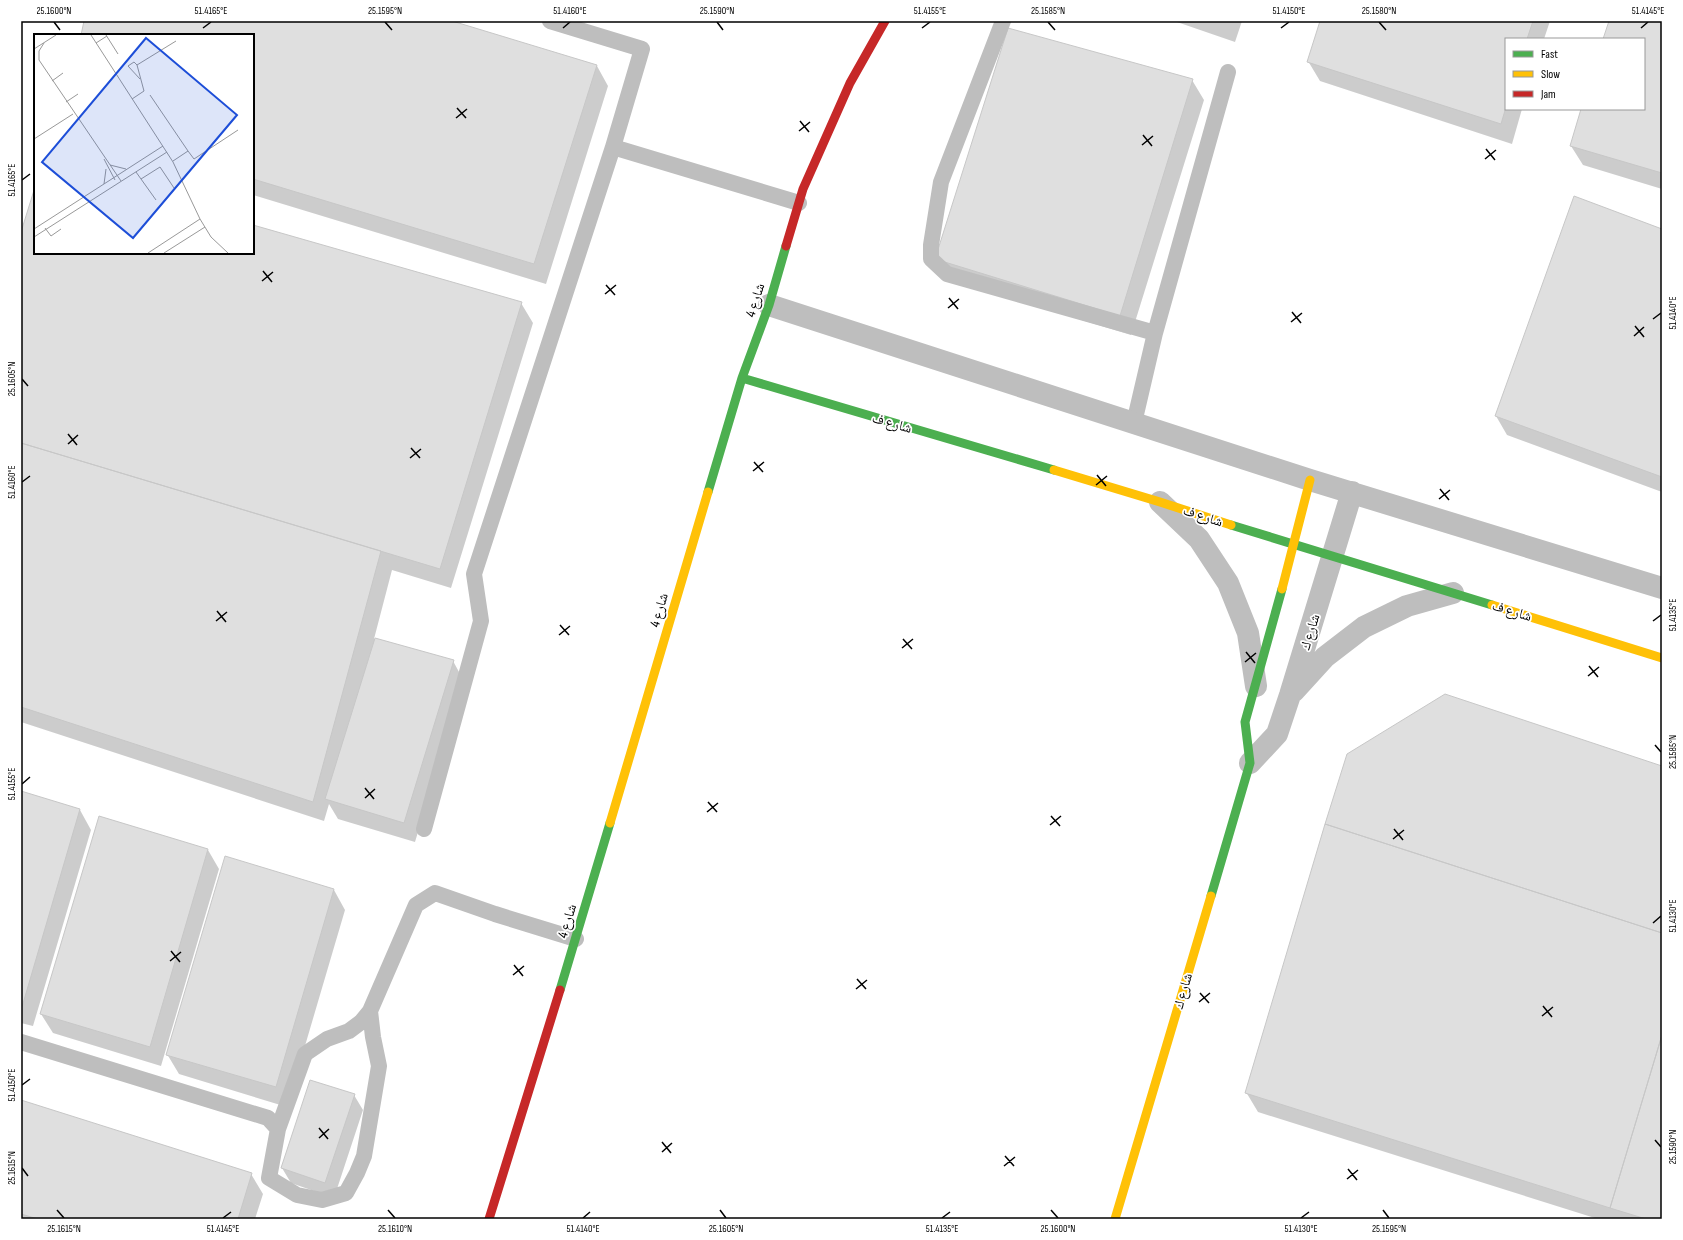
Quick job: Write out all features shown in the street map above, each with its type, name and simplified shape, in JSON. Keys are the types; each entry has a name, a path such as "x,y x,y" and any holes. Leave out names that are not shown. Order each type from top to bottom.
{"street":[{"name":"شارع 4","path":"489,1219 576,939 742,378 769,305 802,189 850,83 886,21"},
{"path":"769,305 1310,480 1662,588"},
{"name":"شارع ف","path":"742,378 1160,502 1333,558 1454,593 1662,658"},
{"name":"شارع ك","path":"1116,1219 1250,763 1245,722 1256,686 1310,480"},
{"name":"شارع ك","path":"1250,763 1277,734 1333,558 1352,492"},
{"path":"1160,502 1199,539 1228,583 1248,633 1256,686"},
{"path":"1290,695 1325,657 1364,627 1407,606 1454,593"}],"lane":[{"path":"424,829 481,621 474,574 613,148 642,50 550,21"},
{"path":"1003,21 941,182 931,245 931,260 947,274 1155,333"},
{"path":"1134,423 1155,333 1228,72"},
{"path":"613,148 798,203"},
{"path":"370,1011 372,1036 379,1066 364,1156 358,1173 346,1194 322,1200 297,1195 269,1178 278,1129 305,1054 327,1040 349,1031 361,1022 370,1011 416,905 435,893 495,914 576,939"},
{"path":"21,1042 268,1118 278,1129"}],"building":[{"path":"84,21 452,21 597,65 534,264 254,179 254,34 81,34"},
{"path":"1320,21 1533,21 1527,38 1505,38 1505,110 1501,124 1307,62"},
{"path":"1609,21 1662,21 1662,173 1570,146 1581,110 1645,110 1645,38 1603,38"},
{"path":"1008,28 1193,79 1120,316 935,259"},
{"path":"34,190 34,254 254,254 254,225 522,302 440,569 21,443 21,232"},
{"path":"1574,196 1662,229 1662,477 1495,416"},
{"path":"21,443 381,551 313,802 21,707"},
{"path":"375,638 454,660 404,823 325,799"},
{"path":"1445,694 1662,766 1662,933 1325,824 1347,754"},
{"path":"21,791 80,809 22,1007 21,1007"},
{"path":"99,816 208,849 150,1047 40,1014"},
{"path":"1325,824 1662,933 1662,1035 1610,1208 1245,1093"},
{"path":"225,856 334,889 276,1087 166,1055"},
{"path":"1662,1035 1662,1219 1646,1219 1610,1208"},
{"path":"310,1080 355,1094 325,1183 281,1168"},
{"path":"21,1100 252,1173 238,1219 38,1219 21,1214"}],"traffic: fast":[{"path":"708,492 742,378 769,305 786,246"},
{"path":"742,378 1054,470"},
{"path":"1231,525 1492,605"},
{"path":"1211,896 1250,763 1245,722 1282,589"},
{"path":"560,990 610,823"}],"traffic: slow":[{"path":"1054,470 1231,525"},
{"path":"1282,589 1310,480"},
{"path":"610,823 708,492"},
{"path":"1492,605 1662,658"},
{"path":"1115,1219 1211,896"}],"traffic: jam":[{"path":"786,246 803,189 850,83 885,21"},
{"path":"489,1219 560,990"}]}
